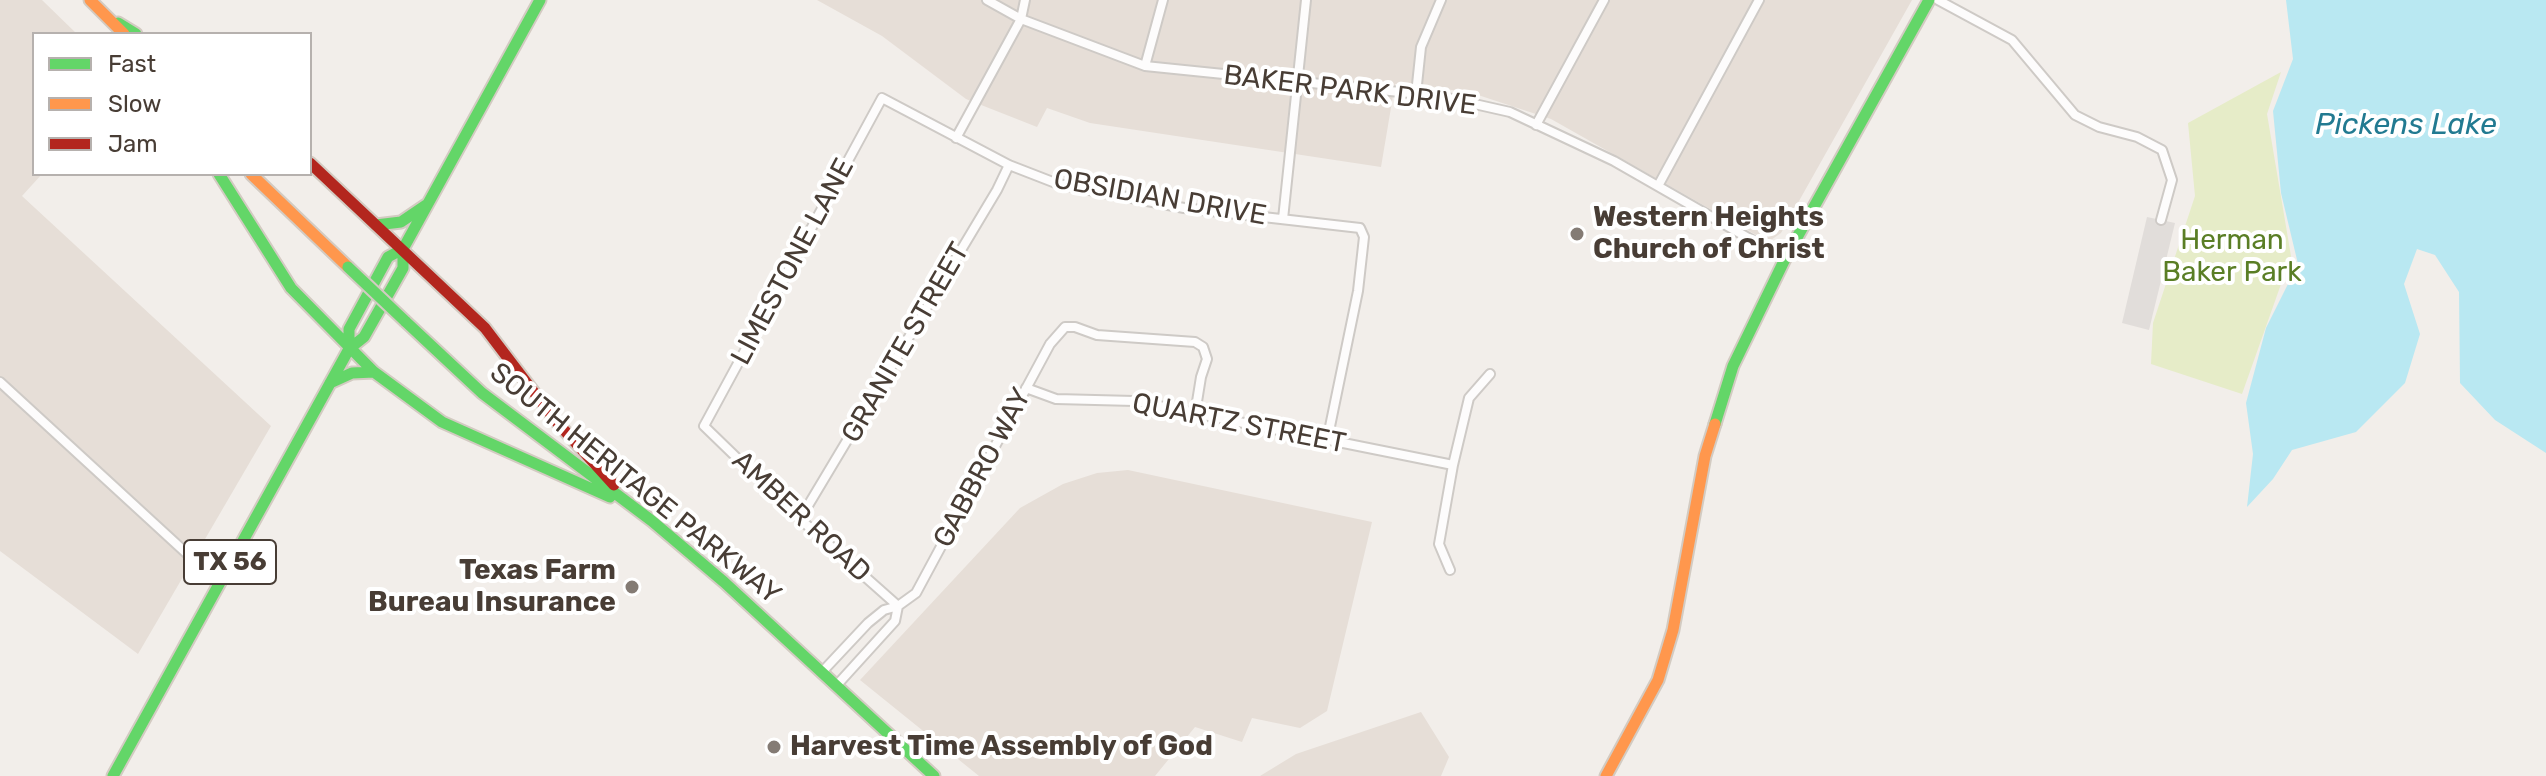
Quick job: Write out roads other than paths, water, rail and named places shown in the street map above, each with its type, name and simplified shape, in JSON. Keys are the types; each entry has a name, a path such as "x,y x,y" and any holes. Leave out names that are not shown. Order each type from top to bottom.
{"main road":[{"path":"90,0 122,32"},
{"name":"TX 56","path":"113,776 349,349 364,337 403,268 403,249 540,0"},
{"path":"1606,776 1658,680 1673,630 1705,456 1733,366 1785,259 1929,0"},
{"path":"110,19 115,32"},
{"path":"110,19 133,32"},
{"path":"312,165 485,328 580,449 652,521"},
{"path":"220,176 291,288 349,349 404,396 442,422 588,485 652,521"},
{"name":"SOUTH HERITAGE PARKWAY","path":"253,176 482,393 652,521 724,582 934,776"},
{"path":"376,225 401,222 428,203"},
{"name":"TX 56","path":"349,349 349,329 388,257 403,249"},
{"path":"330,383 352,373 374,372"}],"street":[{"name":"BAKER PARK DRIVE","path":"987,0 1021,19 1145,66 1439,96 1510,112 1614,161 1785,259"},
{"path":"956,138 1021,19 1025,0"},
{"path":"1145,66 1163,0"},
{"path":"1283,219 1306,0"},
{"path":"1416,94 1424,34 1441,0"},
{"path":"1536,125 1604,0"},
{"path":"1658,186 1759,0"},
{"path":"1938,0 2012,40 2075,115 2099,127 2137,137 2162,150 2172,180 2161,220"},
{"name":"OBSIDIAN DRIVE","path":"882,98 1009,165 1058,184 1184,208 1360,228 1364,237 1358,291 1327,441"},
{"name":"LIMESTONE LANE","path":"704,426 882,98"},
{"name":"GRANITE STREET","path":"800,519 1009,165"},
{"name":"GABBRO WAY","path":"822,672 868,623 884,610 898,606 916,593 1050,344 1065,327 1075,327 1097,335 1195,342 1203,347 1207,359 1195,414"},
{"path":"1450,570 1439,544 1453,465 1469,398 1490,374"},
{"path":"0,382 196,562 221,578"},
{"name":"QUARTZ STREET","path":"1026,388 1056,399 1134,401 1453,465"},
{"name":"AMBER ROAD","path":"704,426 800,519 898,606"},
{"name":"GABBRO WAY","path":"836,686 895,621 898,606"}],"water":[{"name":"Pickens Lake","path":"2286,0 2546,0 2546,453 2495,420 2460,383 2459,292 2435,255 2417,249 2404,284 2420,334 2405,383 2356,432 2292,450 2273,479 2247,507 2253,454 2246,403 2266,328 2298,264 2281,193 2273,111 2293,59"}],"place":[{"name":"Western Heights Church of Christ","path":"1577,234"},
{"name":"Texas Farm Bureau Insurance","path":"632,587"},
{"name":"Harvest Time Assembly of God","path":"774,747"}],"park label":[{"name":"Herman Baker Park","path":"2232,257"}]}
